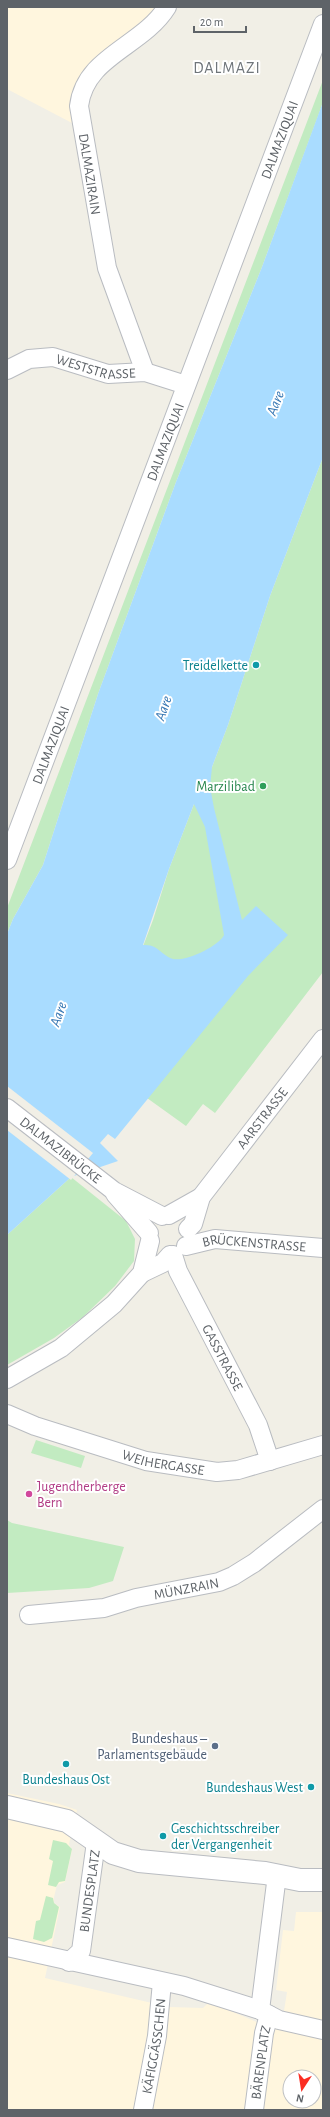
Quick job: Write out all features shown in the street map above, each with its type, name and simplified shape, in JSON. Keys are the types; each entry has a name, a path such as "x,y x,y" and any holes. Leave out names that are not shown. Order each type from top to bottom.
{"street":[{"name":"DALMAZIRAIN","path":"145,372 107,268 79,106 84,87 92,72 146,30 166,7"},
{"name":"DALMAZIQUAI","path":"7,860 323,24"},
{"name":"WESTSTRASSE","path":"7,370 29,359 44,357 63,360 108,374 145,372 186,385"},
{"name":"AARSTRASSE","path":"182,1242 201,1197 323,1039"},
{"name":"DALMAZIBRÜCKE","path":"7,1108 114,1191 166,1216"},
{"name":"DALMAZIBRÜCKE","path":"114,1191 149,1237"},
{"name":"AARSTRASSE","path":"166,1216 201,1197"},
{"path":"7,1379 43,1360 76,1337 114,1304 142,1273 163,1263 182,1242 180,1218 166,1216 153,1223 142,1273"},
{"path":"149,1237 156,1250 182,1242"},
{"name":"BRÜCKENSTRASSE","path":"182,1242 214,1239 323,1248"},
{"name":"GASSTRASSE","path":"182,1242 178,1271 258,1425 270,1461"},
{"name":"WEIHERGASSE","path":"7,1414 35,1426 152,1463 227,1472 323,1445"},
{"name":"MÜNZRAIN","path":"29,1616 87,1611 136,1598 219,1582 233,1576 254,1563 323,1509"},
{"path":"7,1807 64,1820 96,1842"},
{"name":"BUNDESPLATZ","path":"69,1962 81,1951 96,1842 113,1853 139,1862 277,1875 300,1880 323,1880"},
{"path":"265,2012 277,1875"},
{"path":"7,1947 162,1982 265,2012 278,2020 323,2030"},
{"name":"KÄFIGGÄSSCHEN","path":"143,2110 157,2036 162,1982"},
{"name":"BÄRENPLATZ","path":"254,2110 264,2033 265,2012"}],"shaded area":[{"path":"7,7 159,7 71,107 72,123 7,89"},
{"path":"7,1793 59,1804 77,1810 69,1844 72,1850 65,1882 57,1885 54,1897 54,1903 60,1907 45,1978 169,2007 203,2008 207,2004 226,2009 273,2029 284,2011 287,1992 276,1990 283,1930 294,1931 296,1912 323,1912 323,2110 7,2110"}],"green space":[{"path":"323,80 323,102 317,119 262,267 176,482 98,694 43,865 13,919 7,934 7,908"},
{"name":"Marzilibad","path":"323,457 323,972 215,1113 203,1104 186,1126 147,1098 134,970 153,920 169,869 194,804 212,767 228,725 270,596"},
{"path":"71,1177 126,1221 135,1239 134,1261 115,1286 83,1317 54,1338 7,1365 7,1235"},
{"path":"36,1440 85,1456 81,1468 31,1453"},
{"path":"7,1520 12,1523 124,1547 113,1581 89,1588 7,1593"},
{"path":"53,1840 66,1843 72,1849 65,1881 59,1882 56,1887 48,1885 53,1861 49,1859"},
{"path":"46,1896 53,1898 54,1903 59,1907 52,1938 44,1942 33,1939 36,1921 40,1920"}],"water":[{"name":"Aare","path":"323,102 323,457 270,596 228,725 212,767 210,787 242,920 256,906 288,935 248,976 115,1139 108,1134 100,1143 118,1161 71,1177 7,1235 7,934 13,919 43,865 98,694 176,482 262,267","holes":["194,804 205,827 224,935 216,944 194,956 173,959 167,957 155,947 143,945 169,869"]}],"pier":[{"path":"7,1086 93,1153 71,1180 7,1130"}],"place":[{"name":"Treidelkette","path":"256,665"},
{"name":"Marzilibad","path":"263,786"},
{"name":"Jugendherberge Bern","path":"29,1494"},
{"name":"Bundeshaus – Parlamentsgebäude","path":"215,1746"},
{"name":"Bundeshaus Ost","path":"66,1764"},
{"name":"Bundeshaus West","path":"311,1787"},
{"name":"Geschichtsschreiber der Vergangenheit","path":"163,1836"}],"district":[{"name":"DALMAZI","path":"227,67"}]}
